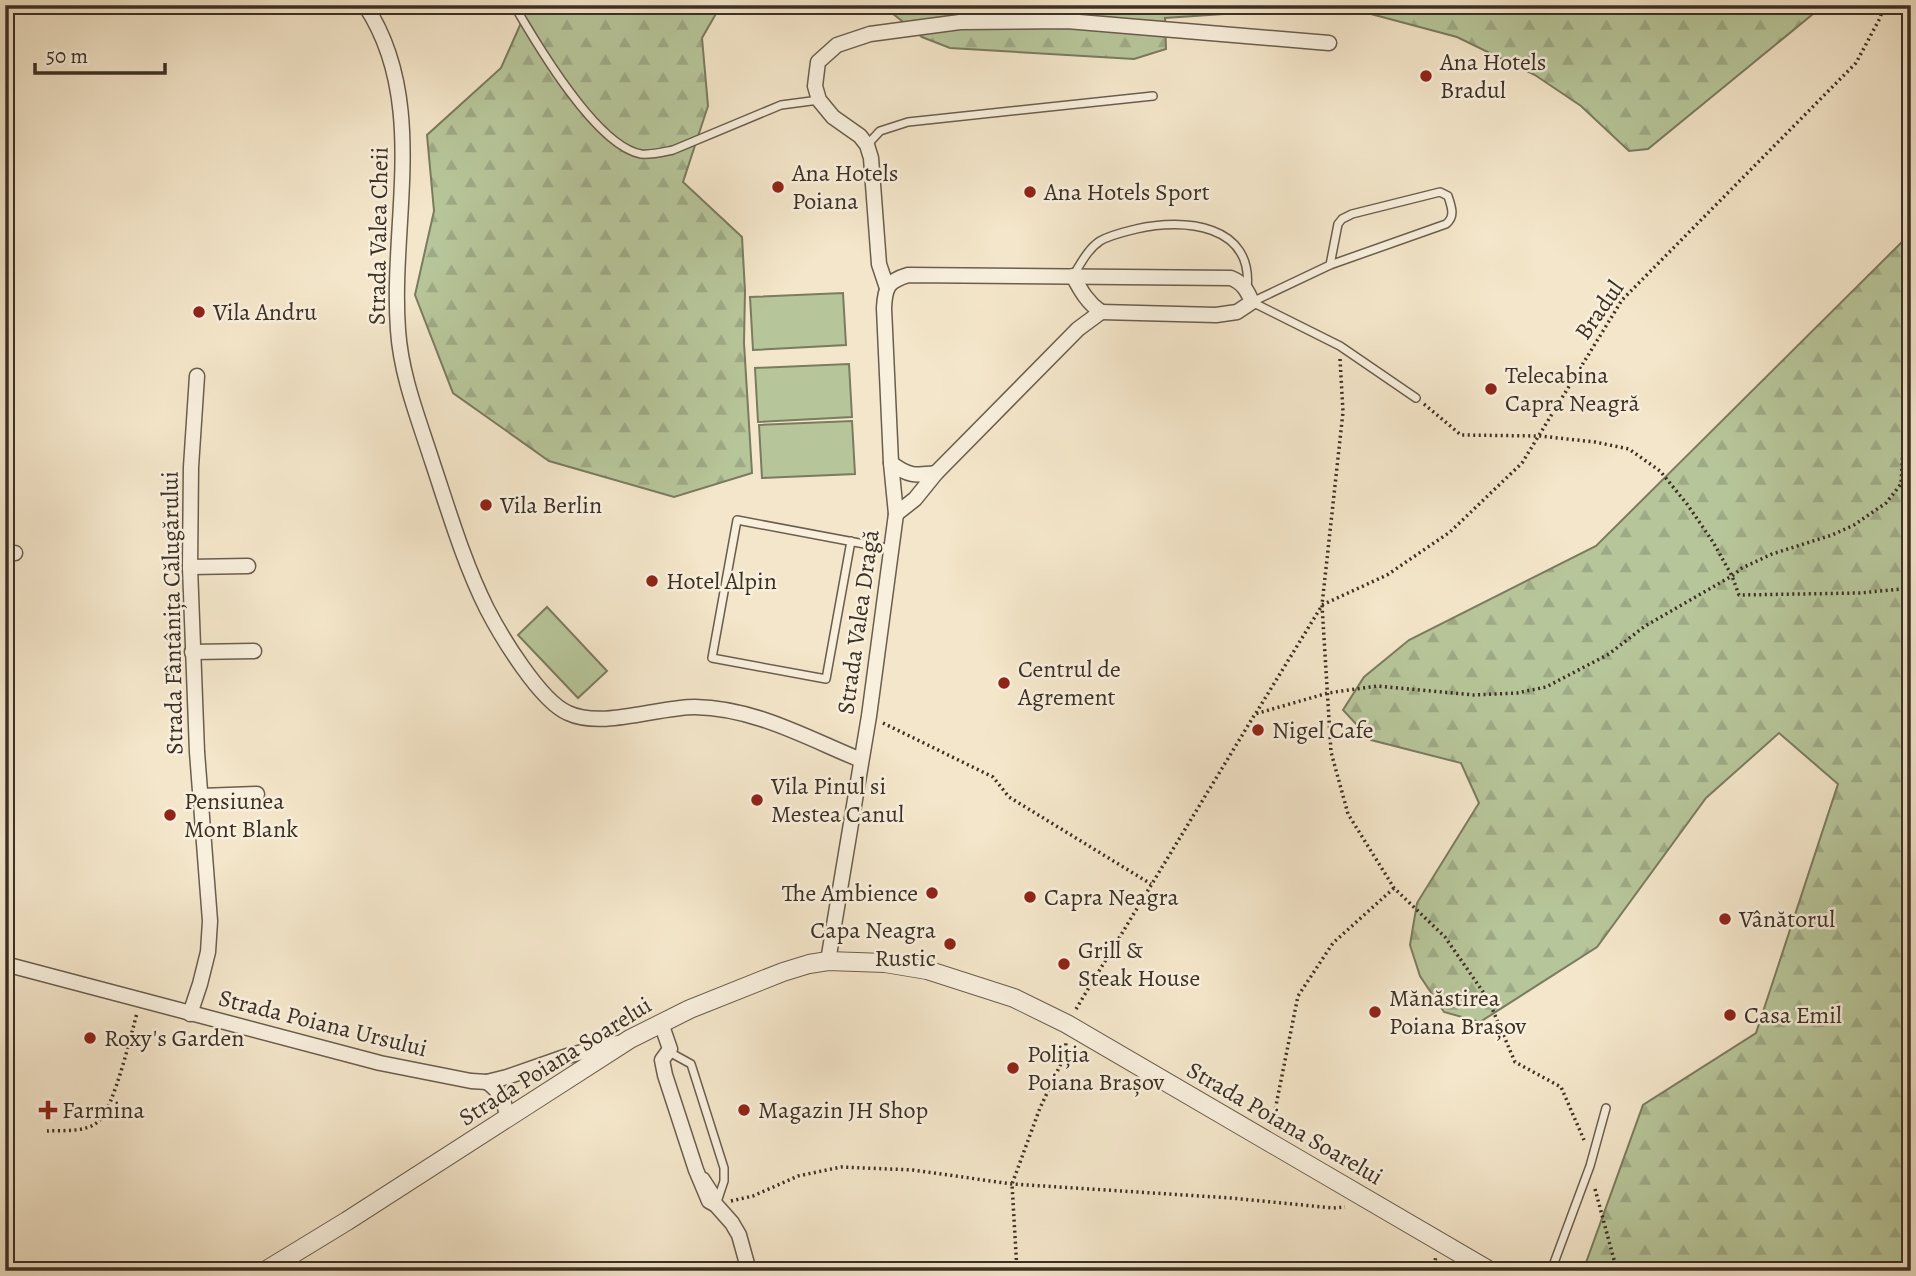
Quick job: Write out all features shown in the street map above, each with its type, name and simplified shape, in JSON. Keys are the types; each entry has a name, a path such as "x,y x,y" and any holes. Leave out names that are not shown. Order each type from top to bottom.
{"street":[{"name":"Strada Valea Cheii","path":"365,5 386,46 397,86 402,126 396,294 401,359 420,425 469,566 488,609 512,651 552,703 567,713 582,718 601,719 693,707 718,709 747,714 780,725 861,760"},
{"path":"867,145 860,136 833,117 818,100 815,86 818,62 837,45 870,34 960,22 1068,21 1329,43"},
{"name":"Strada Valea Dragă","path":"828,961 869,716 896,514 884,308 887,288 879,264 871,158 867,145"},
{"path":"887,288 896,279 908,275 1073,276 1231,278 1241,282 1250,296 1237,312 1216,315 1101,312 1082,294 1073,276"},
{"path":"896,514 915,499 936,473 1078,329 1101,312"},
{"name":"Strada Fântânița Călugărului","path":"190,1014 208,952 210,921 192,652 191,467 197,376"},
{"path":"891,463 915,476 936,473"},
{"path":"190,567 248,565"},
{"path":"192,652 254,651"},
{"path":"201,796 257,794"},
{"name":"Strada Poiana Soarelui","path":"265,1271 630,1039 709,1001 763,979 809,964 828,961 885,963 927,970 1014,998 1067,1024 1490,1271"},
{"name":"Strada Poiana Ursului","path":"5,964 380,1063 471,1082 487,1082 630,1039"},
{"path":"661,1023 670,1051 662,1060 665,1075 696,1170 709,1201 717,1201 739,1235 749,1271"},
{"path":"487,1082 502,1096 507,1118"}],"lane":[{"path":"514,5 538,47 578,102 605,132 621,145 640,153 656,154 673,150 781,105 818,100"},
{"path":"867,145 880,131 908,122 1153,96"},
{"path":"1250,296 1446,224 1452,214 1448,196 1440,192 1352,214 1342,219 1338,224 1330,265"},
{"path":"1073,276 1087,253 1100,241 1122,232 1157,225 1185,225 1222,234 1240,250 1249,274 1250,296"},
{"path":"1250,296 1340,346 1416,398"},
{"path":"851,541 826,679 712,658 737,520 851,541 892,549"},
{"path":"670,1051 691,1064 724,1168 724,1181 717,1201"},
{"path":"1551,1271 1590,1166 1606,1108"}],"path":[{"name":"Bradul","path":"1322,605 1387,575 1450,532 1522,463 1622,300 1856,63 1884,5"},
{"path":"1340,346 1343,412 1322,605 1331,752 1348,814 1394,888 1445,937 1488,999 1514,1062 1561,1087 1585,1141 1617,1271"},
{"path":"1416,398 1461,435 1541,436 1629,449 1660,471 1693,513 1713,542 1739,595 1860,593 1911,588"},
{"path":"1255,714 1328,693 1377,686 1474,695 1517,694 1546,687 1609,654 1645,626 1742,568 1772,554 1832,535 1853,525 1886,503 1901,484 1903,447 1911,425"},
{"path":"1017,1271 1012,1184 1040,1108 1065,1055 1067,1024 1322,605"},
{"path":"869,716 993,777 1009,797 1151,884"},
{"path":"1269,1143 1298,996 1332,943 1394,888"},
{"path":"47,1131 84,1129 99,1121 111,1103 141,1001"},
{"path":"717,1201 753,1196 797,1176 841,1167 913,1170 1012,1184 1231,1198 1333,1208 1375,1204"}],"green space":[{"path":"529,5 721,5 702,38 708,106 683,182 742,237 744,343 752,473 674,497 549,461 453,393 415,295 434,211 427,135 501,68"},
{"path":"882,5 1824,5 1648,149 1629,151 1581,106 1535,75 1457,37 1341,6 1165,18 1166,49 1134,59 950,48 922,37"},
{"path":"1911,233 1911,1271 1583,1271 1643,1105 1756,1033 1838,784 1779,733 1706,798 1597,947 1480,1022 1444,1012 1420,976 1410,945 1417,903 1479,803 1461,763 1371,740 1343,710 1364,677 1409,640 1596,546"},
{"path":"843,293 846,345 753,350 750,297"},
{"path":"849,364 852,417 758,422 755,368"},
{"path":"852,421 855,474 762,478 759,425"},
{"path":"547,607 607,671 578,698 518,635"}],"place":[{"name":"Ana Hotels Bradul","path":"1426,76"},
{"name":"Ana Hotels Poiana","path":"778,187"},
{"name":"Ana Hotels Sport","path":"1030,192"},
{"name":"Vila Andru","path":"199,312"},
{"name":"Telecabina Capra Neagră","path":"1491,389"},
{"name":"Vila Berlin","path":"486,505"},
{"name":"Hotel Alpin","path":"652,581"},
{"name":"Centrul de Agrement","path":"1004,683"},
{"name":"Nigel Cafe","path":"1258,730"},
{"name":"Vila Pinul si Mestea Canul","path":"757,800"},
{"name":"Pensiunea Mont Blank","path":"170,815"},
{"name":"The Ambience","path":"932,893"},
{"name":"Capra Neagra","path":"1030,897"},
{"name":"Vânătorul","path":"1725,919"},
{"name":"Capa Neagra Rustic","path":"950,944"},
{"name":"Grill & Steak House","path":"1064,964"},
{"name":"Mănăstirea Poiana Brașov","path":"1375,1012"},
{"name":"Casa Emil","path":"1730,1015"},
{"name":"Roxy's Garden","path":"90,1038"},
{"name":"Poliția Poiana Brașov","path":"1013,1068"},
{"name":"Farmina","path":"48,1110"},
{"name":"Magazin JH Shop","path":"744,1110"}]}
